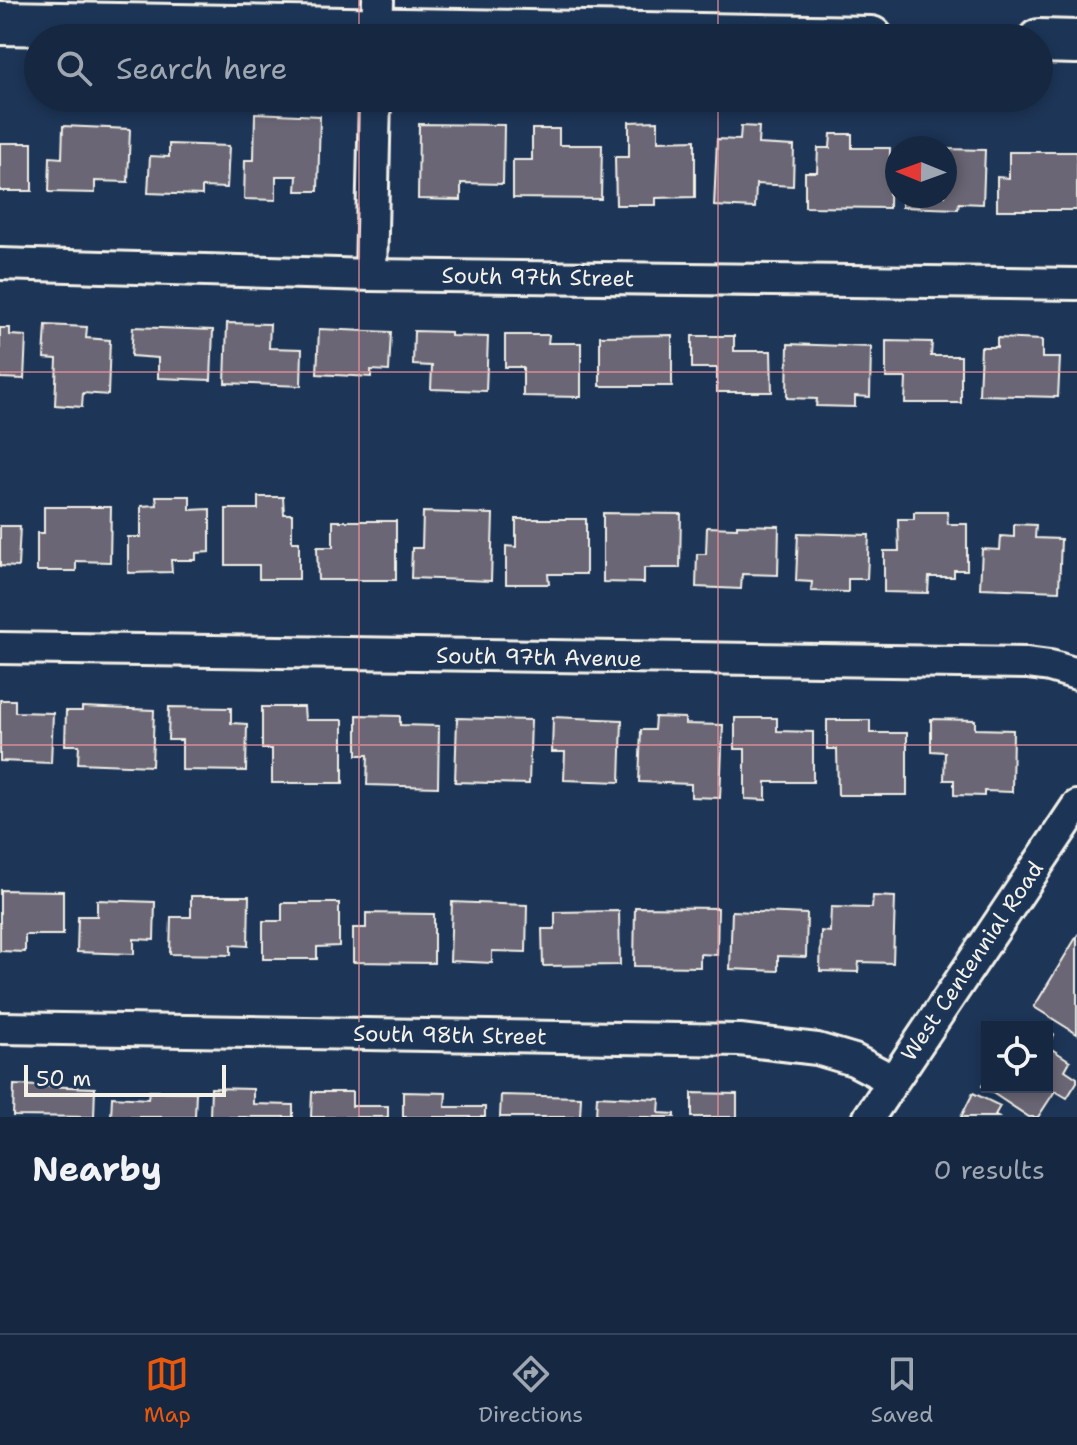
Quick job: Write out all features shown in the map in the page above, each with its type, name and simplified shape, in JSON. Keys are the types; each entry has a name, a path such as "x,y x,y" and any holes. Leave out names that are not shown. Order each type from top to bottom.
{"main road":[{"path":"0,23 410,24"},
{"path":"1053,41 1077,42"}],"street":[{"path":"371,275 375,112"},
{"name":"South 97th Street","path":"0,264 371,275 1077,284"},
{"name":"South 97th Avenue","path":"0,648 1027,663 1077,674"},
{"name":"West Centennial Road","path":"869,1117 1077,806"},
{"name":"South 98th Street","path":"0,1028 740,1040 817,1049 854,1060 892,1080"}],"building":[{"path":"255,113 320,116 318,191 296,191 297,176 276,176 276,200 244,199 245,160 254,160"},
{"path":"658,121 658,141 695,140 695,197 656,198 656,205 616,205 615,157 629,157 629,122"},
{"path":"419,124 504,125 503,184 461,183 461,200 418,199"},
{"path":"63,126 130,129 128,182 95,181 95,193 49,192 50,157 62,158"},
{"path":"741,126 759,127 758,144 794,146 793,186 756,184 755,208 714,206 717,139 740,140"},
{"path":"532,129 559,129 559,145 602,145 601,199 513,198 513,160 532,160"},
{"path":"831,134 852,134 852,148 885,148 885,208 805,207 805,172 817,172 818,148 830,148"},
{"path":"0,143 32,143 32,191 0,191"},
{"path":"169,144 229,146 227,188 202,187 202,195 148,193 150,156 169,157"},
{"path":"957,149 985,150 983,204 959,203 958,209 930,208 957,208"},
{"path":"1009,152 1077,152 1077,210 997,210 997,177 1009,178"},
{"path":"227,323 270,324 269,348 302,349 301,386 225,383"},
{"path":"46,325 87,327 86,338 110,340 108,395 83,393 82,407 55,405 57,359 44,358"},
{"path":"133,327 213,330 211,380 158,378 158,358 131,356"},
{"path":"0,328 10,328 10,335 26,336 24,379 0,378"},
{"path":"319,329 391,332 389,371 371,370 371,377 317,374"},
{"path":"414,331 488,337 486,391 431,389 432,366 413,365"},
{"path":"505,335 549,335 548,343 581,343 581,397 523,396 523,367 505,367"},
{"path":"672,335 672,386 600,386 600,336"},
{"path":"692,336 734,336 734,351 771,351 772,392 717,392 717,368 692,368"},
{"path":"997,338 1042,340 1042,358 1060,358 1058,397 979,395 981,347 997,347"},
{"path":"886,341 932,342 931,356 961,356 961,403 905,403 906,378 886,378"},
{"path":"788,344 871,347 870,397 855,396 855,407 816,406 817,399 787,398"},
{"path":"156,496 190,496 190,510 210,509 210,552 196,553 196,560 171,560 172,572 128,573 128,537 141,537 141,506 157,505"},
{"path":"258,497 283,497 284,514 292,514 292,542 299,542 299,579 259,579 259,565 226,565 226,509 258,509"},
{"path":"44,507 111,507 110,562 76,561 76,571 37,571 37,533 44,533"},
{"path":"423,512 493,514 491,581 411,578 412,548 422,548"},
{"path":"914,512 947,512 948,524 967,524 967,570 954,570 954,577 929,577 928,593 884,592 884,551 899,551 898,519 914,519"},
{"path":"603,513 681,514 680,568 644,568 644,583 603,582"},
{"path":"516,519 586,519 586,574 548,574 549,584 506,584 506,546 516,547"},
{"path":"333,521 396,521 396,580 318,580 317,547 333,547"},
{"path":"1014,524 1036,525 1035,538 1061,539 1059,591 980,588 982,549 1000,550 1001,536 1014,537"},
{"path":"737,525 779,526 778,575 742,574 741,589 696,587 697,554 706,554 707,527 737,528"},
{"path":"0,526 20,526 18,567 0,566"},
{"path":"798,533 869,535 867,579 848,579 848,592 811,591 812,582 796,581"},
{"path":"0,700 15,700 15,712 53,713 51,763 0,761"},
{"path":"82,707 154,710 152,766 78,763 79,745 65,745 66,711 82,711"},
{"path":"169,707 231,708 231,723 247,724 246,771 182,770 182,740 168,740"},
{"path":"262,707 304,707 305,720 343,720 343,783 272,783 272,749 262,749"},
{"path":"357,715 400,716 400,725 439,726 438,787 367,785 368,755 357,755"},
{"path":"553,717 622,720 620,782 564,780 565,752 552,752"},
{"path":"655,717 685,718 685,724 723,725 720,798 691,797 691,784 639,782 641,730 654,730"},
{"path":"457,718 531,720 529,784 455,782"},
{"path":"735,718 777,718 777,731 813,732 813,782 766,782 766,800 745,799 745,749 735,749"},
{"path":"931,719 975,720 975,729 1013,730 1012,792 984,791 984,796 954,795 954,780 944,780 945,752 931,751"},
{"path":"827,720 870,720 870,733 907,733 907,795 838,795 837,749 827,749"},
{"path":"0,890 63,891 63,935 25,935 25,952 0,951"},
{"path":"191,896 249,896 248,946 231,945 231,955 170,954 171,917 191,917"},
{"path":"873,896 895,897 893,963 859,962 858,972 820,971 821,931 830,932 831,907 872,908"},
{"path":"97,900 155,902 154,940 134,939 134,954 77,952 78,916 97,916"},
{"path":"452,902 527,905 526,952 492,951 492,963 450,961"},
{"path":"282,903 339,903 339,946 317,947 317,959 263,959 263,921 282,921"},
{"path":"635,907 718,908 717,955 700,954 700,967 634,966"},
{"path":"619,911 620,965 543,966 542,929 555,929 555,912"},
{"path":"732,911 807,914 806,957 778,956 778,971 730,969"},
{"path":"366,913 434,914 434,963 353,962 353,928 366,928"},
{"path":"1077,936 1077,1034 1034,1007"},
{"path":"1053,1050 1070,1061 1065,1070 1077,1078 1077,1082 1067,1098 1055,1091 1038,1117 1029,1117 993,1093 1053,1093"},
{"path":"14,1085 95,1088 94,1117 13,1116"},
{"path":"211,1088 253,1089 253,1104 293,1105 293,1117 210,1117"},
{"path":"149,1091 196,1092 195,1117 111,1117 112,1097 148,1099"},
{"path":"312,1092 352,1092 352,1106 388,1106 388,1117 311,1117"},
{"path":"403,1092 446,1093 445,1107 485,1107 485,1117 403,1117"},
{"path":"692,1093 737,1094 737,1117 692,1117"},
{"path":"973,1093 1000,1106 995,1115 998,1117 961,1117"},
{"path":"501,1095 581,1097 580,1117 500,1117"},
{"path":"597,1096 660,1099 659,1113 675,1114 675,1117 596,1117"}]}
